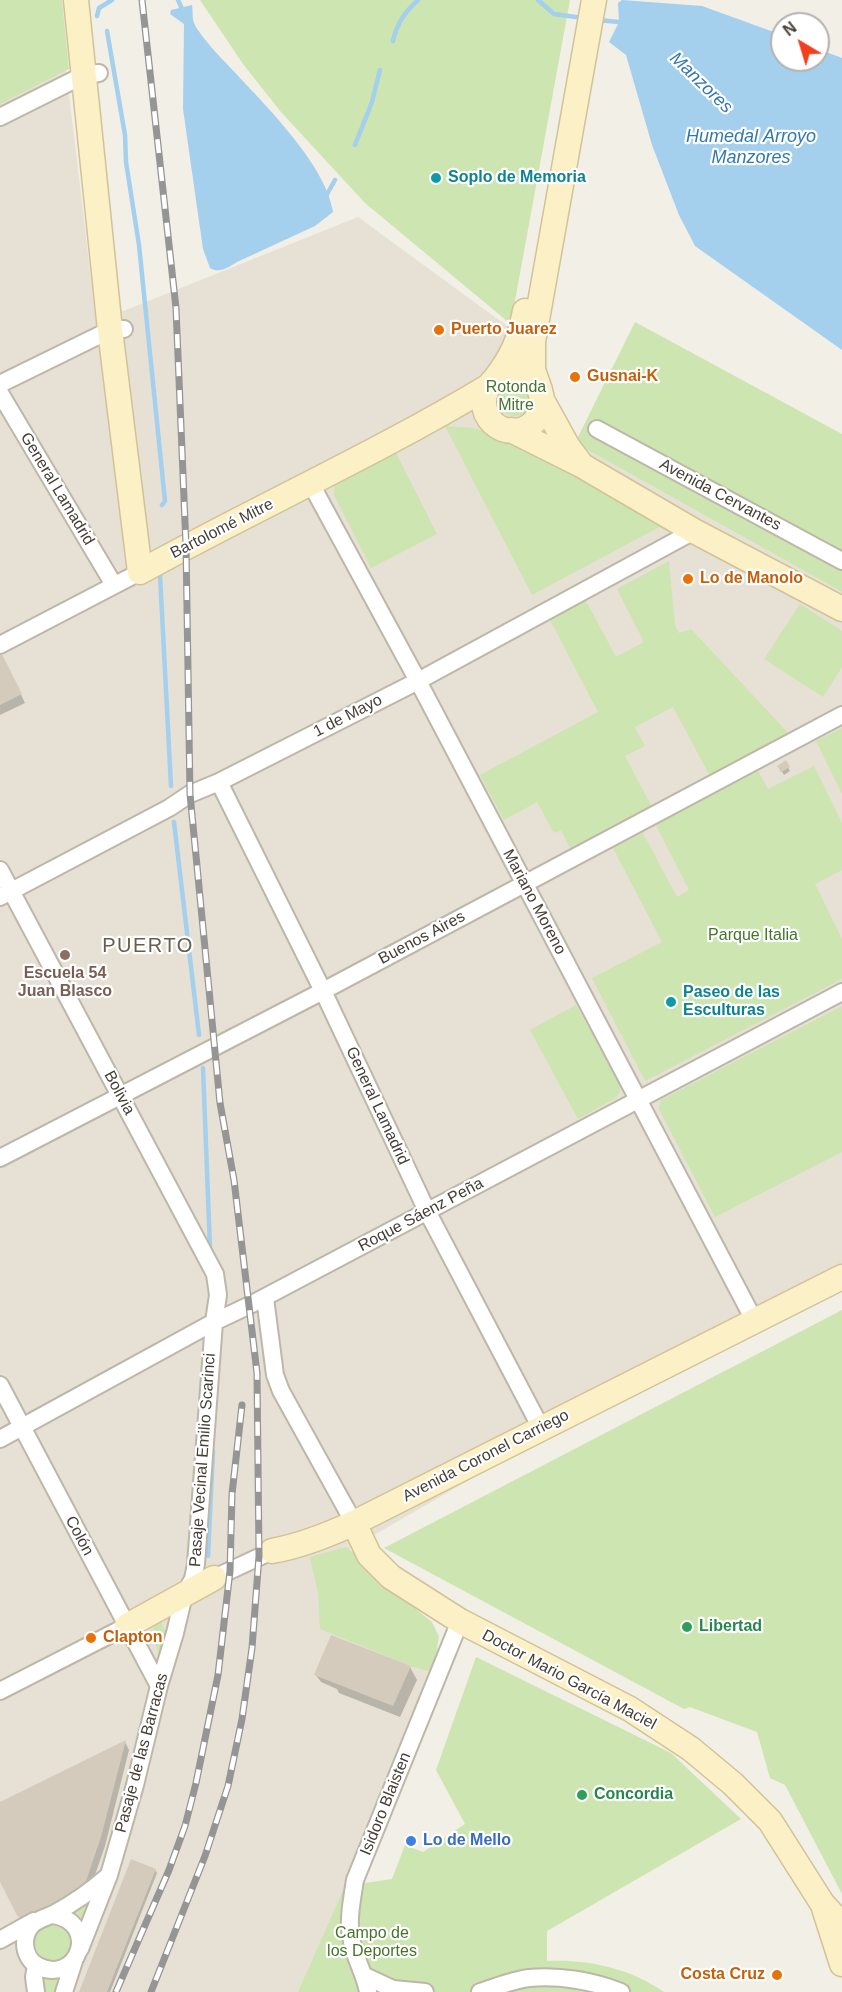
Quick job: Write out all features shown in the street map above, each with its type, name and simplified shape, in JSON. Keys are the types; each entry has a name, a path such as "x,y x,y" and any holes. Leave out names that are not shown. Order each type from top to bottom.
{"street":[{"path":"76,0 91,74 117,329 147,568"},
{"path":"91,0 91,74"},
{"path":"443,414 521,430 537,418 541,409 541,395 533,370 533,342 571,97 581,0"},
{"path":"594,0 521,332 512,356 492,383 485,403 486,411 503,427 581,465 694,531 842,609"},
{"path":"0,117 91,74"},
{"path":"0,384 117,329"},
{"path":"492,383 503,375 519,373 534,382 568,447 581,465"},
{"name":"Bartolomé Mitre","path":"0,645 443,414 492,383"},
{"name":"General Lamadrid","path":"0,393 114,585"},
{"name":"Avenida Cervantes","path":"597,429 842,561"},
{"name":"Mariano Moreno","path":"311,484 418,681 754,1320"},
{"name":"1 de Mayo","path":"6,894 169,808 190,794 219,782 418,681 694,531"},
{"name":"Buenos Aires","path":"0,1158 842,715"},
{"name":"General Lamadrid","path":"219,782 323,990 427,1211 541,1428"},
{"name":"Bolivia","path":"0,870 6,894 121,1096 215,1274 218,1295 214,1322"},
{"name":"Roque Sáenz Peña","path":"0,1439 214,1322 265,1298 640,1101 842,992"},
{"name":"Avenida Coronel Carriego","path":"127,1626 214,1578 272,1551 290,1548 354,1523 842,1277"},
{"path":"265,1298 278,1383 354,1523"},
{"name":"Pasaje Vecinal Emilio Scarinci","path":"184,1595 193,1579 196,1564 214,1322"},
{"name":"Colón","path":"0,1385 159,1686"},
{"name":"Doctor Mario García Maciel","path":"354,1523 369,1555 391,1577 460,1621 630,1709 691,1749 770,1821 822,1903 842,1925"},
{"name":"Pasaje de las Barracas","path":"64,1992 109,1875 135,1785 184,1595"},
{"name":"Isidoro Blaisten","path":"367,1984 352,1942 351,1907 355,1880 460,1621"},
{"path":"0,1691 127,1626"},
{"path":"36,1992 32,1960 25,1945 30,1926 88,1892 109,1875"},
{"name":"Doctor Mario García Maciel","path":"822,1903 842,1964"},
{"path":"47,1916 69,1920 79,1933 77,1955 63,1969 48,1970 0,1941 47,1916"},
{"path":"480,1992 528,1978 568,1978 621,1992"},
{"path":"367,1984 424,1992"}],"shaded area":[{"path":"0,0 58,0 96,322 358,217 507,326 575,443 842,592 842,1264 331,1560 449,1657 306,1992 0,1992"}],"green space":[{"path":"0,0 62,0 69,69 0,104"},
{"path":"200,0 570,0 512,317 507,321 365,203 281,112 243,64"},
{"path":"635,322 842,434 842,592 575,443"},
{"name":"Rotonda Mitre","path":"512,377 529,382 533,406 524,414 515,416 507,414 500,408 497,401 497,392 502,384"},
{"path":"445,426 473,428 508,437 665,524 532,595"},
{"path":"395,451 437,534 371,568 334,495 335,482"},
{"path":"669,561 675,626 679,633 691,629 789,734 710,776 673,707 635,727 645,746 625,756 652,807 571,850 561,830 554,833 537,802 504,820 480,775 598,712 549,618 585,599 616,657 644,642 617,589"},
{"path":"800,604 842,631 842,667 823,697 764,659"},
{"path":"842,728 842,794 816,741"},
{"name":"Parque Italia","path":"814,766 842,823 842,870 815,884 842,939 842,979 645,1081 592,978 662,942 613,848 643,833 677,897 689,890 656,825 758,771 768,789"},
{"path":"576,1005 620,1084 617,1097 578,1119 530,1030"},
{"path":"842,1006 842,1152 715,1217 659,1109 661,1100"},
{"name":"Libertad","path":"842,1310 842,1894 785,1785 770,1778 757,1732 690,1707 684,1709 384,1548"},
{"path":"346,1547 356,1554 367,1570 432,1622 439,1637 432,1672 411,1666 320,1629 318,1593 310,1557"},
{"path":"158,1618 165,1634 161,1664 153,1635 153,1620"},
{"name":"Concordia","path":"476,1657 671,1753 741,1819 547,1931 547,1961 577,1962 608,1967 637,1977 664,1992 298,1992 345,1886 392,1879 405,1845 423,1852 465,1824 436,1770"},
{"path":"99,1889 83,1924 78,1919 62,1912"},
{"path":"50,1920 72,1930 73,1950 57,1963 43,1962 33,1952 33,1931"},
{"path":"38,1973 66,1974 58,1992 43,1992"}],"water":[{"name":"Humedal Arroyo Manzores","path":"622,0 702,6 770,31 770,72 830,72 830,54 842,58 842,350 695,246 679,215 652,145 626,55 609,42 619,22 618,3"},
{"path":"192,5 194,23 204,38 273,113 305,153 328,193 333,212 315,226 220,270 210,268 203,249 183,109 184,24 170,14 171,10"}],"building":[{"path":"2,654 22,694 0,705 0,655"},
{"path":"786,760 790,767 781,772 777,766"},
{"path":"331,1635 411,1666 393,1706 314,1675"},
{"path":"126,1740 101,1837 84,1887 26,1918 18,1917 0,1882 0,1802"},
{"path":"131,1859 156,1869 107,1992 79,1992"}],"waterway":[{"path":"97,16 99,8 112,0"},
{"path":"178,0 183,11"},
{"path":"393,41 402,18 418,0"},
{"name":"Manzores","path":"538,0 554,14 583,18"},
{"name":"Manzores","path":"597,20 619,22 623,26"},
{"path":"107,31 125,135 126,162 139,245 165,501 162,505"},
{"path":"355,145 372,102 380,70"},
{"path":"326,196 335,180"},
{"path":"160,575 171,786"},
{"path":"174,822 199,1035"},
{"path":"203,1068 210,1248"},
{"path":"208,1556 213,1451"}],"railway":[{"path":"142,0 176,308 186,546 190,794 220,1103 234,1180 257,1373 259,1556 252,1648 242,1719 228,1786 205,1856 151,1992"},
{"path":"116,1992 169,1870 185,1826 196,1783 218,1675 230,1571 232,1494 242,1405"}],"place":[{"name":"Soplo de Memoria","path":"436,178"},
{"name":"Puerto Juarez","path":"439,330"},
{"name":"Gusnai-K","path":"575,377"},
{"name":"Lo de Manolo","path":"688,579"},
{"name":"Escuela 54 Juan Blasco","path":"65,955"},
{"name":"Paseo de las Esculturas","path":"671,1002"},
{"name":"Libertad","path":"687,1627"},
{"name":"Clapton","path":"91,1638"},
{"name":"Concordia","path":"582,1795"},
{"name":"Lo de Mello","path":"411,1841"},
{"name":"Costa Cruz","path":"777,1975"}],"district":[{"name":"PUERTO","path":"148,946"}],"park label":[{"name":"Campo de los Deportes","path":"372,1943"}]}
